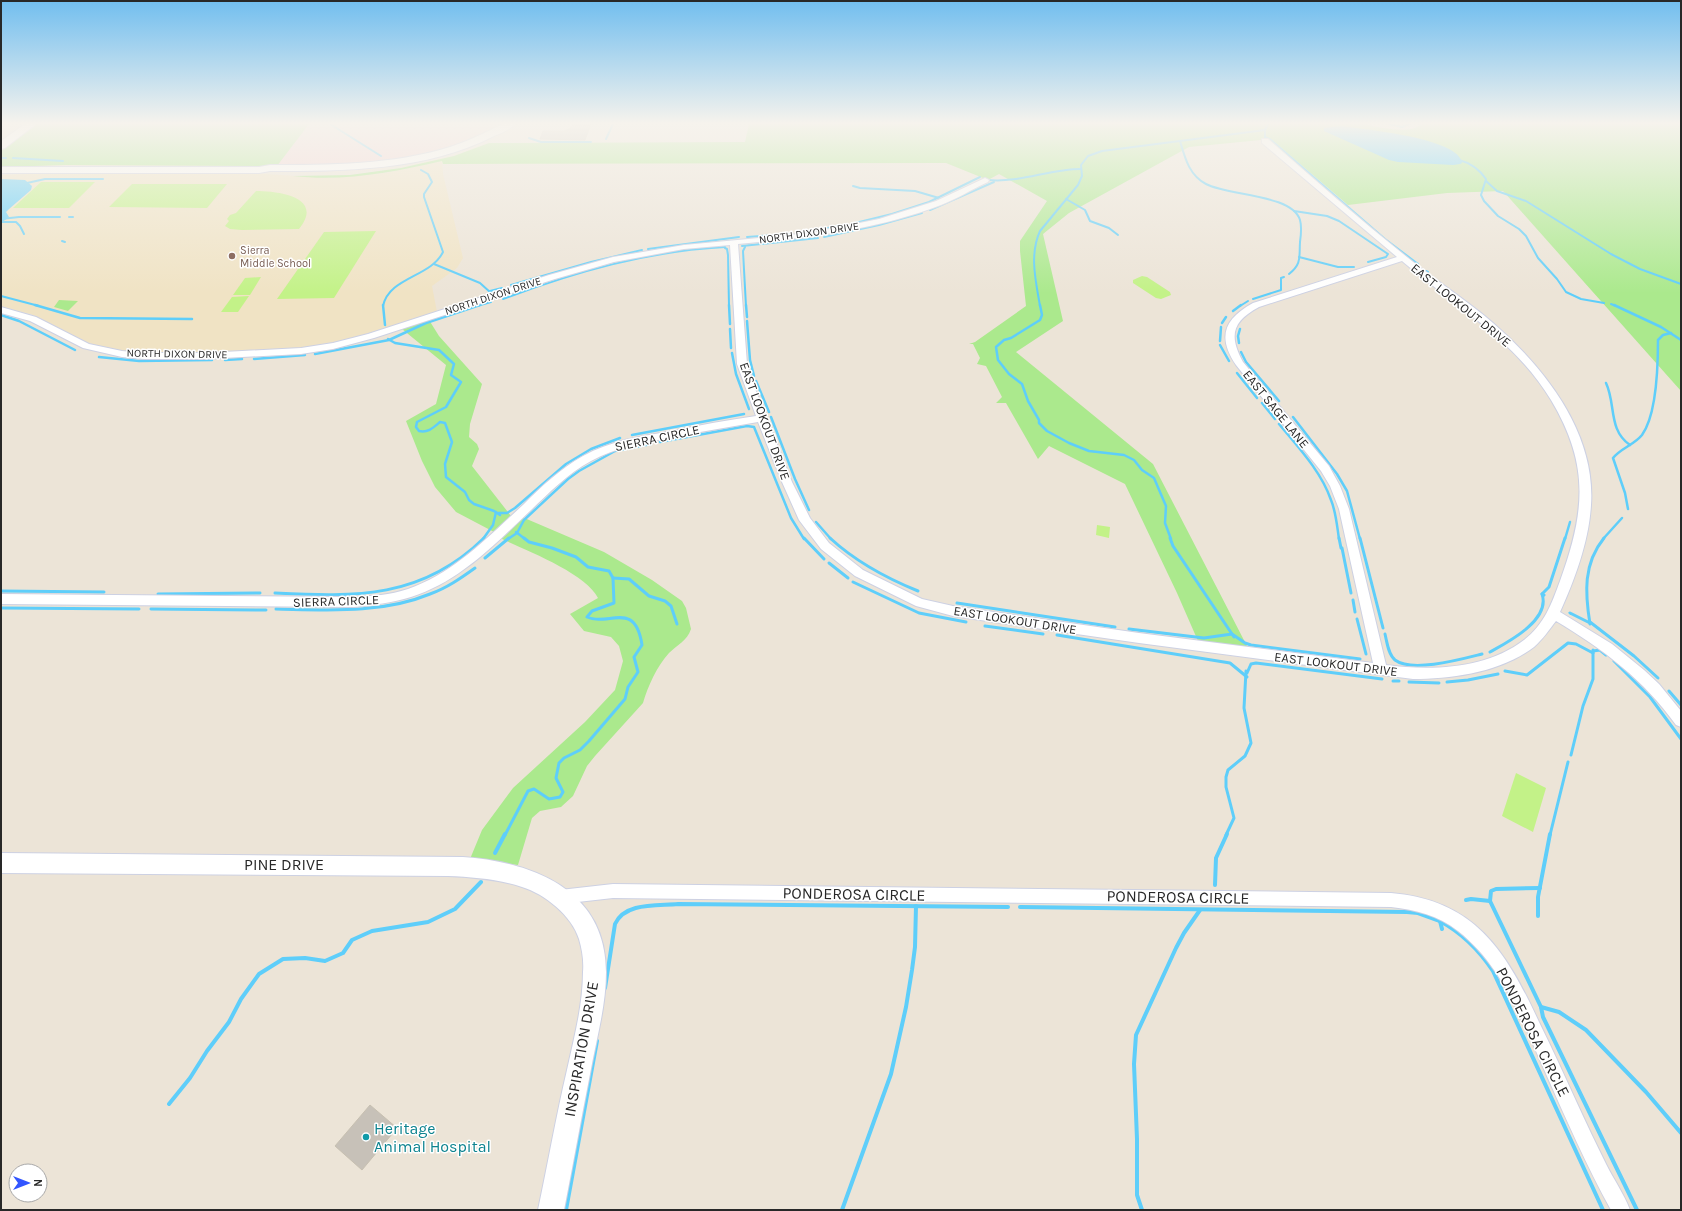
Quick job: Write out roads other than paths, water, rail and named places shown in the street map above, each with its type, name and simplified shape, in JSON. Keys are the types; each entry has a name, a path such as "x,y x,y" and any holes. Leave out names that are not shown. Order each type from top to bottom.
{"main road":[{"name":"PINE DRIVE","path":"1,863 394,865 459,867 496,870 515,874 534,881 560,897"},
{"name":"INSPIRATION DRIVE","path":"551,1210 588,1022 594,974 593,953 588,933 574,911 560,897"}],"street":[{"name":"NORTH DIXON DRIVE","path":"1,310 33,319 86,346 110,352 137,355 171,356 288,352 326,347 367,337 552,277 608,262 676,248 810,235 880,221 939,203 983,181"},
{"name":"EAST LOOKOUT DRIVE","path":"734,242 742,364 749,386 796,504 817,538 835,555 855,570 878,584 920,603 953,611 1049,626 1428,674 1468,669 1491,664 1518,652 1532,643 1543,631 1554,614 1579,539 1586,505 1585,483 1581,460 1568,423 1543,381 1510,343 1484,320 1403,258 1312,181"},
{"name":"EAST SAGE LANE","path":"1381,669 1344,509 1335,486 1322,466 1239,363 1231,349 1229,338 1231,328 1237,318 1256,304 1403,258"},
{"name":"SIERRA CIRCLE","path":"1,599 354,602 389,599 425,588 455,571 482,549 556,480 574,466 598,453 631,442 762,418"},
{"path":"1554,614 1596,638 1626,660 1661,694 1681,721"},
{"name":"PONDEROSA CIRCLE","path":"560,897 613,891 1012,895 1391,900 1408,901 1430,906 1448,914 1471,931 1485,945 1501,966 1527,1013 1603,1176 1621,1210"}],"water":[{"path":"1,181 26,181 32,186 31,190 6,212 9,217 1,223"}],"waterway":[{"path":"27,183 38,181"},
{"path":"383,306 387,296 393,289 429,267 443,252 424,197 424,194 432,182 431,181"},
{"path":"938,198 973,181"},
{"path":"1066,199 1080,181"},
{"path":"1201,181 1216,188 1273,200 1295,211"},
{"path":"1318,181 1385,239 1418,264"},
{"path":"1486,181 1481,195 1484,201 1498,216 1519,229 1526,236 1538,258 1557,279 1566,292 1581,299 1604,303"},
{"path":"1486,181 1497,191 1526,201 1611,254 1640,269 1681,284"},
{"path":"930,210 994,182"},
{"path":"853,186 860,188 915,191 938,198"},
{"path":"851,224 892,214 938,198"},
{"path":"1040,306 1034,268 1037,240 1040,231 1066,199"},
{"path":"1066,199 1085,210 1090,221 1109,228 1118,235"},
{"path":"1295,211 1327,216 1339,221 1388,254 1386,257 1368,262"},
{"path":"1295,211 1301,225 1300,257"},
{"path":"824,237 879,225 922,213"},
{"path":"1,219 19,217 60,217"},
{"path":"1,222 16,222 24,234"},
{"path":"798,233 845,225"},
{"path":"747,237 789,234"},
{"path":"648,249 739,237"},
{"path":"742,246 818,238"},
{"path":"503,299 557,280 612,264 668,253 725,247"},
{"path":"745,247 743,251 746,306"},
{"path":"725,248 727,249 728,255 729,306"},
{"path":"511,285 591,262 642,250"},
{"path":"1289,274 1296,267 1300,257"},
{"path":"1300,257 1338,267 1354,267"},
{"path":"434,264 480,283 491,293"},
{"path":"1253,299 1281,290 1281,278 1284,277"},
{"path":"490,291 502,288"},
{"path":"1,296 39,306"},
{"path":"1240,306 1248,301"},
{"path":"477,306 491,302"},
{"path":"1611,304 1616,306"},
{"path":"35,305 80,318 192,319"},
{"path":"729,305 730,324"},
{"path":"746,305 747,317"},
{"path":"1040,305 1042,315 1040,320 1011,338 1004,340 996,347 998,360 1009,374 1022,384 1028,401 1039,420 1039,423 1047,431 1069,443 1089,451 1124,455 1134,460 1142,470 1154,478 1166,506 1165,523 1171,539"},
{"path":"1233,311 1241,305"},
{"path":"1614,305 1661,327 1670,333"},
{"path":"383,306 385,325"},
{"path":"389,340 426,323 477,306"},
{"path":"1,315 19,321 75,350"},
{"path":"1222,323 1226,317"},
{"path":"747,321 750,360 754,376"},
{"path":"1220,341 1221,327"},
{"path":"730,329 731,348"},
{"path":"1239,343 1238,336 1240,329"},
{"path":"1630,445 1642,435 1651,415 1656,389 1658,340 1663,335 1670,333"},
{"path":"1670,333 1681,340"},
{"path":"315,354 389,340"},
{"path":"389,340 395,343 439,350 454,364 451,375 461,382 446,407 417,422 416,427 419,431 428,431 440,422 445,423 452,442 445,464 446,477 465,492 469,500 474,504 496,512"},
{"path":"1220,345 1229,361"},
{"path":"1241,352 1246,362 1279,401"},
{"path":"732,353 736,374 749,409"},
{"path":"254,359 305,355"},
{"path":"99,357 139,361 212,360"},
{"path":"225,360 242,359"},
{"path":"1237,373 1257,398"},
{"path":"756,381 769,412"},
{"path":"1606,383 1618,432 1630,445"},
{"path":"1262,403 1275,419"},
{"path":"632,435 744,414"},
{"path":"771,417 795,479 809,510"},
{"path":"1293,417 1337,474 1347,491 1360,539"},
{"path":"1279,424 1315,469 1327,489 1334,509 1339,539"},
{"path":"660,442 747,426 754,427 791,518 804,539"},
{"path":"498,513 507,513 515,508 566,464 591,449 620,438"},
{"path":"517,533 524,520 568,479 579,471 615,451 651,444"},
{"path":"1628,509 1625,493 1613,458 1630,445"},
{"path":"483,539 493,525 496,512"},
{"path":"496,512 500,515"},
{"path":"1603,539 1622,518"},
{"path":"816,522 831,539"},
{"path":"1565,539 1570,522"},
{"path":"508,539 517,533"},
{"path":"517,533 525,539"},
{"path":"485,558 509,538"},
{"path":"524,538 529,542 552,548 576,557 588,567 609,571 613,578"},
{"path":"804,538 824,559"},
{"path":"1170,538 1173,546 1232,634"},
{"path":"1339,538 1341,548"},
{"path":"1360,538 1383,628"},
{"path":"1542,594 1549,587 1565,538"},
{"path":"1590,623 1587,601 1587,579 1592,558 1604,538"},
{"path":"275,593 333,595 387,590 412,583 437,573 461,558 483,539"},
{"path":"831,539 850,555 872,569 894,581 918,591"},
{"path":"1342,548 1351,593"},
{"path":"829,563 848,578"},
{"path":"276,609 334,610 374,608 393,605 436,592 475,568"},
{"path":"505,835 528,791 534,789 549,799 560,797 563,792 556,778 559,763 564,758 580,750 589,741 625,699 628,687 638,672 634,657 642,645 638,631 633,623 627,619 620,618 595,619 587,617 592,611 614,603 613,578"},
{"path":"613,578 629,579 649,596 665,601 671,606 677,624"},
{"path":"853,582 919,613 966,622"},
{"path":"1,591 104,592"},
{"path":"158,594 260,593"},
{"path":"1490,652 1517,636 1534,621 1540,613 1543,604 1542,594"},
{"path":"1353,600 1355,612"},
{"path":"957,603 1115,627"},
{"path":"1,608 139,609"},
{"path":"151,609 266,610"},
{"path":"1570,613 1590,623"},
{"path":"1357,619 1366,654"},
{"path":"1590,622 1634,656 1658,678"},
{"path":"985,626 1043,634"},
{"path":"1129,629 1204,638 1232,634"},
{"path":"1232,634 1245,643 1251,645 1360,659"},
{"path":"1385,634 1391,655 1395,660 1403,664 1437,664 1482,654"},
{"path":"1057,635 1230,663 1246,676"},
{"path":"1505,671 1527,675 1568,643 1576,644 1593,653"},
{"path":"1593,651 1600,650 1606,655"},
{"path":"1571,755 1583,706 1593,679 1593,653"},
{"path":"1614,661 1650,697 1681,739"},
{"path":"1247,673 1251,664 1256,663 1382,679"},
{"path":"1246,671 1246,676"},
{"path":"1447,682 1468,680 1498,674"},
{"path":"1226,835 1234,818 1226,787 1226,777 1228,770 1245,756 1251,743 1244,708 1246,676"},
{"path":"1393,681 1399,681"},
{"path":"1409,682 1439,683"},
{"path":"1669,691 1681,705"},
{"path":"1550,835 1568,762"},
{"path":"495,853 505,834"},
{"path":"1215,885 1216,858 1227,834"},
{"path":"1540,888 1550,834"},
{"path":"169,1104 190,1078 207,1051 229,1022 241,999 259,974 283,959 305,958 325,961 343,953 352,940 372,931 428,922 455,909 481,882"},
{"path":"1490,901 1491,891 1496,889 1540,888"},
{"path":"1538,916 1540,888"},
{"path":"1466,900 1471,899 1490,901"},
{"path":"1490,901 1541,1007"},
{"path":"605,988 615,924 626,912 642,906 678,904 916,906"},
{"path":"842,1210 891,1074 906,1007 912,970 915,947 916,906"},
{"path":"916,906 1008,907"},
{"path":"1020,907 1407,912 1418,913 1440,921"},
{"path":"1142,1210 1137,1195 1137,1139 1134,1064 1136,1035 1176,948 1184,933 1200,910"},
{"path":"1440,921 1456,931 1470,943 1493,971 1603,1210"},
{"path":"1440,921 1442,929"},
{"path":"1541,1007 1559,1012 1586,1030 1646,1092 1681,1133"},
{"path":"1541,1007 1543,1017 1637,1210"},
{"path":"566,1210 597,1041"}],"place":[{"name":"Sierra Middle School","path":"232,256"},
{"name":"Heritage Animal Hospital","path":"366,1137"}]}
